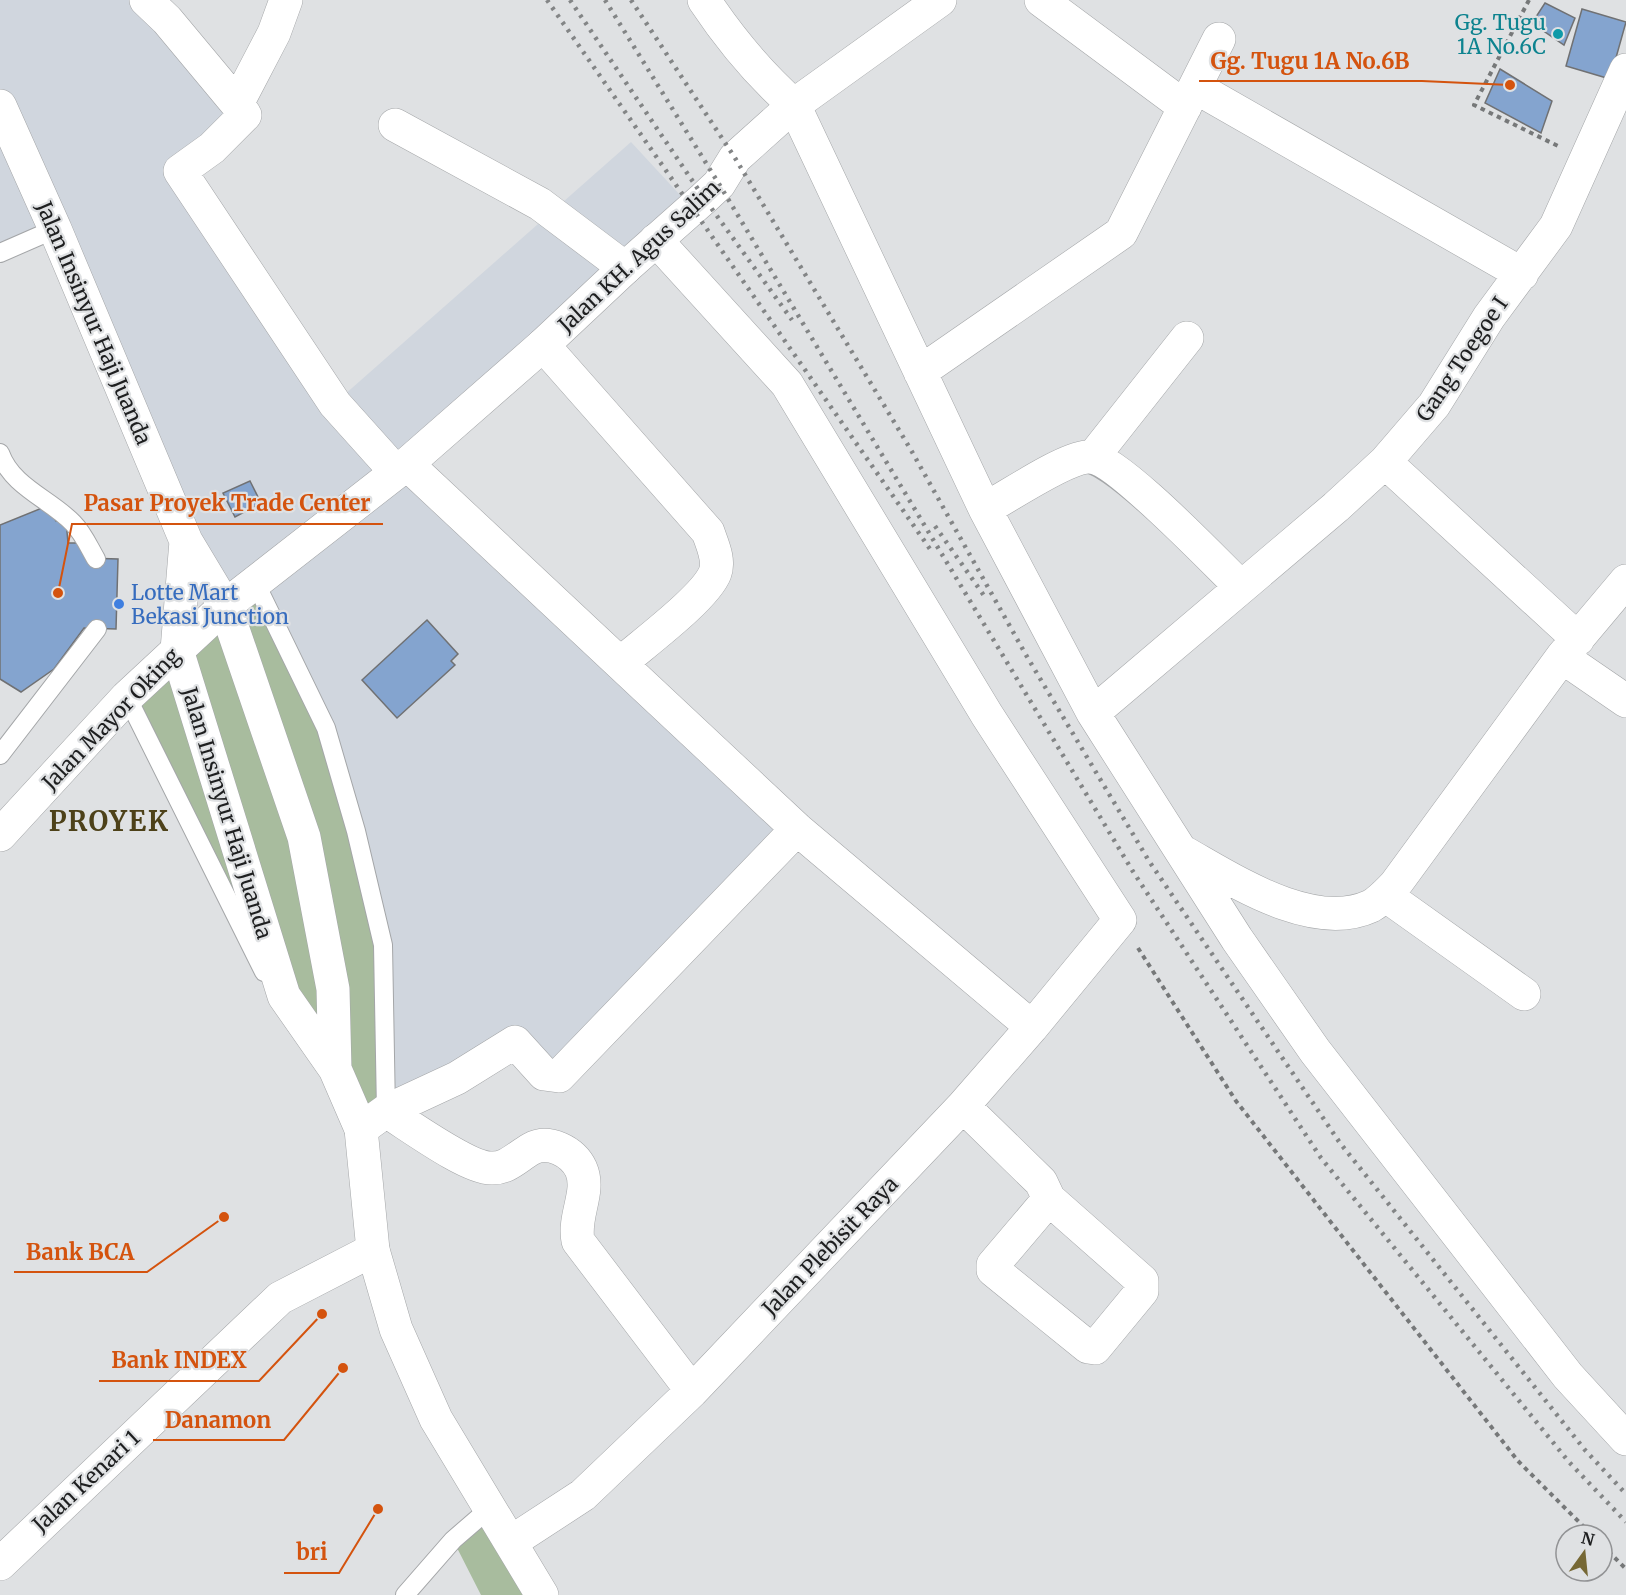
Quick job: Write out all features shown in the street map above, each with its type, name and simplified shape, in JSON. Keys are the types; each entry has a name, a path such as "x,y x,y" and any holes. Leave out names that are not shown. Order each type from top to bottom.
{"street":[{"path":"146,0 167,20 245,115 213,148 180,171 335,404 401,468 621,663 797,829 1032,1028"},
{"path":"237,104 274,33 286,0"},
{"path":"704,0 749,61 794,105 985,509 1092,713 1237,939 1315,1051 1568,1376 1626,1439"},
{"name":"Jalan KH. Agus Salim","path":"255,582 401,468 543,345 719,184 735,158 794,105 940,0"},
{"path":"1041,0 1190,97 1522,274"},
{"path":"920,372 1121,233 1219,39"},
{"name":"Gang Toegoe I","path":"1092,713 1336,507 1385,462 1434,405 1489,317 1556,226 1626,70"},
{"name":"Jalan Insinyur Haji Juanda","path":"0,106 55,229 186,541 225,606 304,837 333,989 335,1069"},
{"path":"395,125 540,204 625,268"},
{"path":"656,240 787,384 987,715 1120,920"},
{"path":"1093,457 1187,338"},
{"path":"543,345 708,532 715,550 716,572 700,594 621,663"},
{"path":"985,509 1070,462 1093,457 1106,462 1128,479 1240,586"},
{"path":"1385,462 1570,648 1626,701"},
{"name":"Jalan Insinyur Haji Juanda","path":"186,541 177,650 284,996 374,1120 373,1250 396,1329 432,1409 542,1595"},
{"name":"Jalan Mayor Oking","path":"0,835 127,697 225,606 255,582"},
{"path":"1180,850 1252,891 1305,909 1334,913 1371,905 1395,885 1570,648 1626,582"},
{"path":"374,1120 457,1078 515,1042 544,1074 559,1076 797,829"},
{"path":"1384,895 1524,994"},
{"name":"Jalan Plebisit Raya","path":"511,1542 583,1495 692,1391 963,1106 1032,1028 1120,920"},
{"path":"963,1106 1041,1182 1049,1199 1144,1284 1142,1291 1095,1348 1088,1347 993,1270 993,1265 1049,1199"},
{"path":"374,1120 485,1168 502,1167 533,1148 542,1146 564,1150 575,1160 585,1186 576,1221 578,1241 692,1391"},
{"name":"Jalan Kenari 1","path":"0,1564 280,1298 373,1250"}],"lane":[{"path":"0,253 55,229"},
{"path":"0,453 3,462 21,484 51,503 75,525 96,559"},
{"path":"255,582 326,728 356,831 383,945 374,1120"},
{"path":"0,755 97,628"},
{"path":"127,697 264,972 284,996"},
{"path":"405,1595 453,1540 490,1508"}],"path":[{"path":"1529,0 1474,105 1587,159"},
{"path":"1120,920 1236,1101 1518,1461 1580,1523"},
{"path":"1614,1557 1626,1569"}],"shaded area":[{"path":"0,0 146,0 237,104 180,171 335,403 631,142 693,209 407,464 797,829 559,1076 515,1043 386,1111 225,606 55,229 0,253"}],"green space":[{"path":"255,582 326,728 383,945 386,1111 361,1129 127,697"},
{"path":"490,1508 542,1595 481,1595 453,1540"}],"building":[{"name":"Gg. Tugu 1A No.6C","path":"1545,3 1575,18 1564,45 1532,23"},
{"path":"1582,9 1626,22 1610,79 1566,66"},
{"path":"1500,69 1552,101 1541,133 1485,103"},
{"path":"250,481 261,503 235,517 223,493"},
{"path":"47,506 56,521 66,520 68,543 86,543 86,558 118,559 116,629 84,628 54,669 21,692 0,679 0,525"},
{"path":"427,620 458,654 451,661 455,665 397,718 362,680"}],"railway":[{"path":"547,0 930,549"},
{"path":"570,0 704,198 792,320"},
{"path":"605,0 719,184 1132,870 1321,1158 1569,1462 1626,1522"},
{"path":"631,0 735,158 911,450 1026,655 1149,861 1340,1143 1585,1450 1626,1494"},
{"path":"935,526 985,597"}],"place":[{"name":"Gg. Tugu 1A No.6C","path":"1558,34"},
{"name":"Gg. Tugu 1A No.6B","path":"1510,85"},
{"name":"Pasar Proyek Trade Center","path":"58,593"},
{"name":"Lotte Mart Bekasi Junction","path":"119,604"},
{"name":"Bank BCA","path":"224,1217"},
{"name":"Bank INDEX","path":"322,1314"},
{"name":"Danamon","path":"343,1368"},
{"name":"bri","path":"378,1509"}],"district":[{"name":"PROYEK","path":"109,821"}]}
